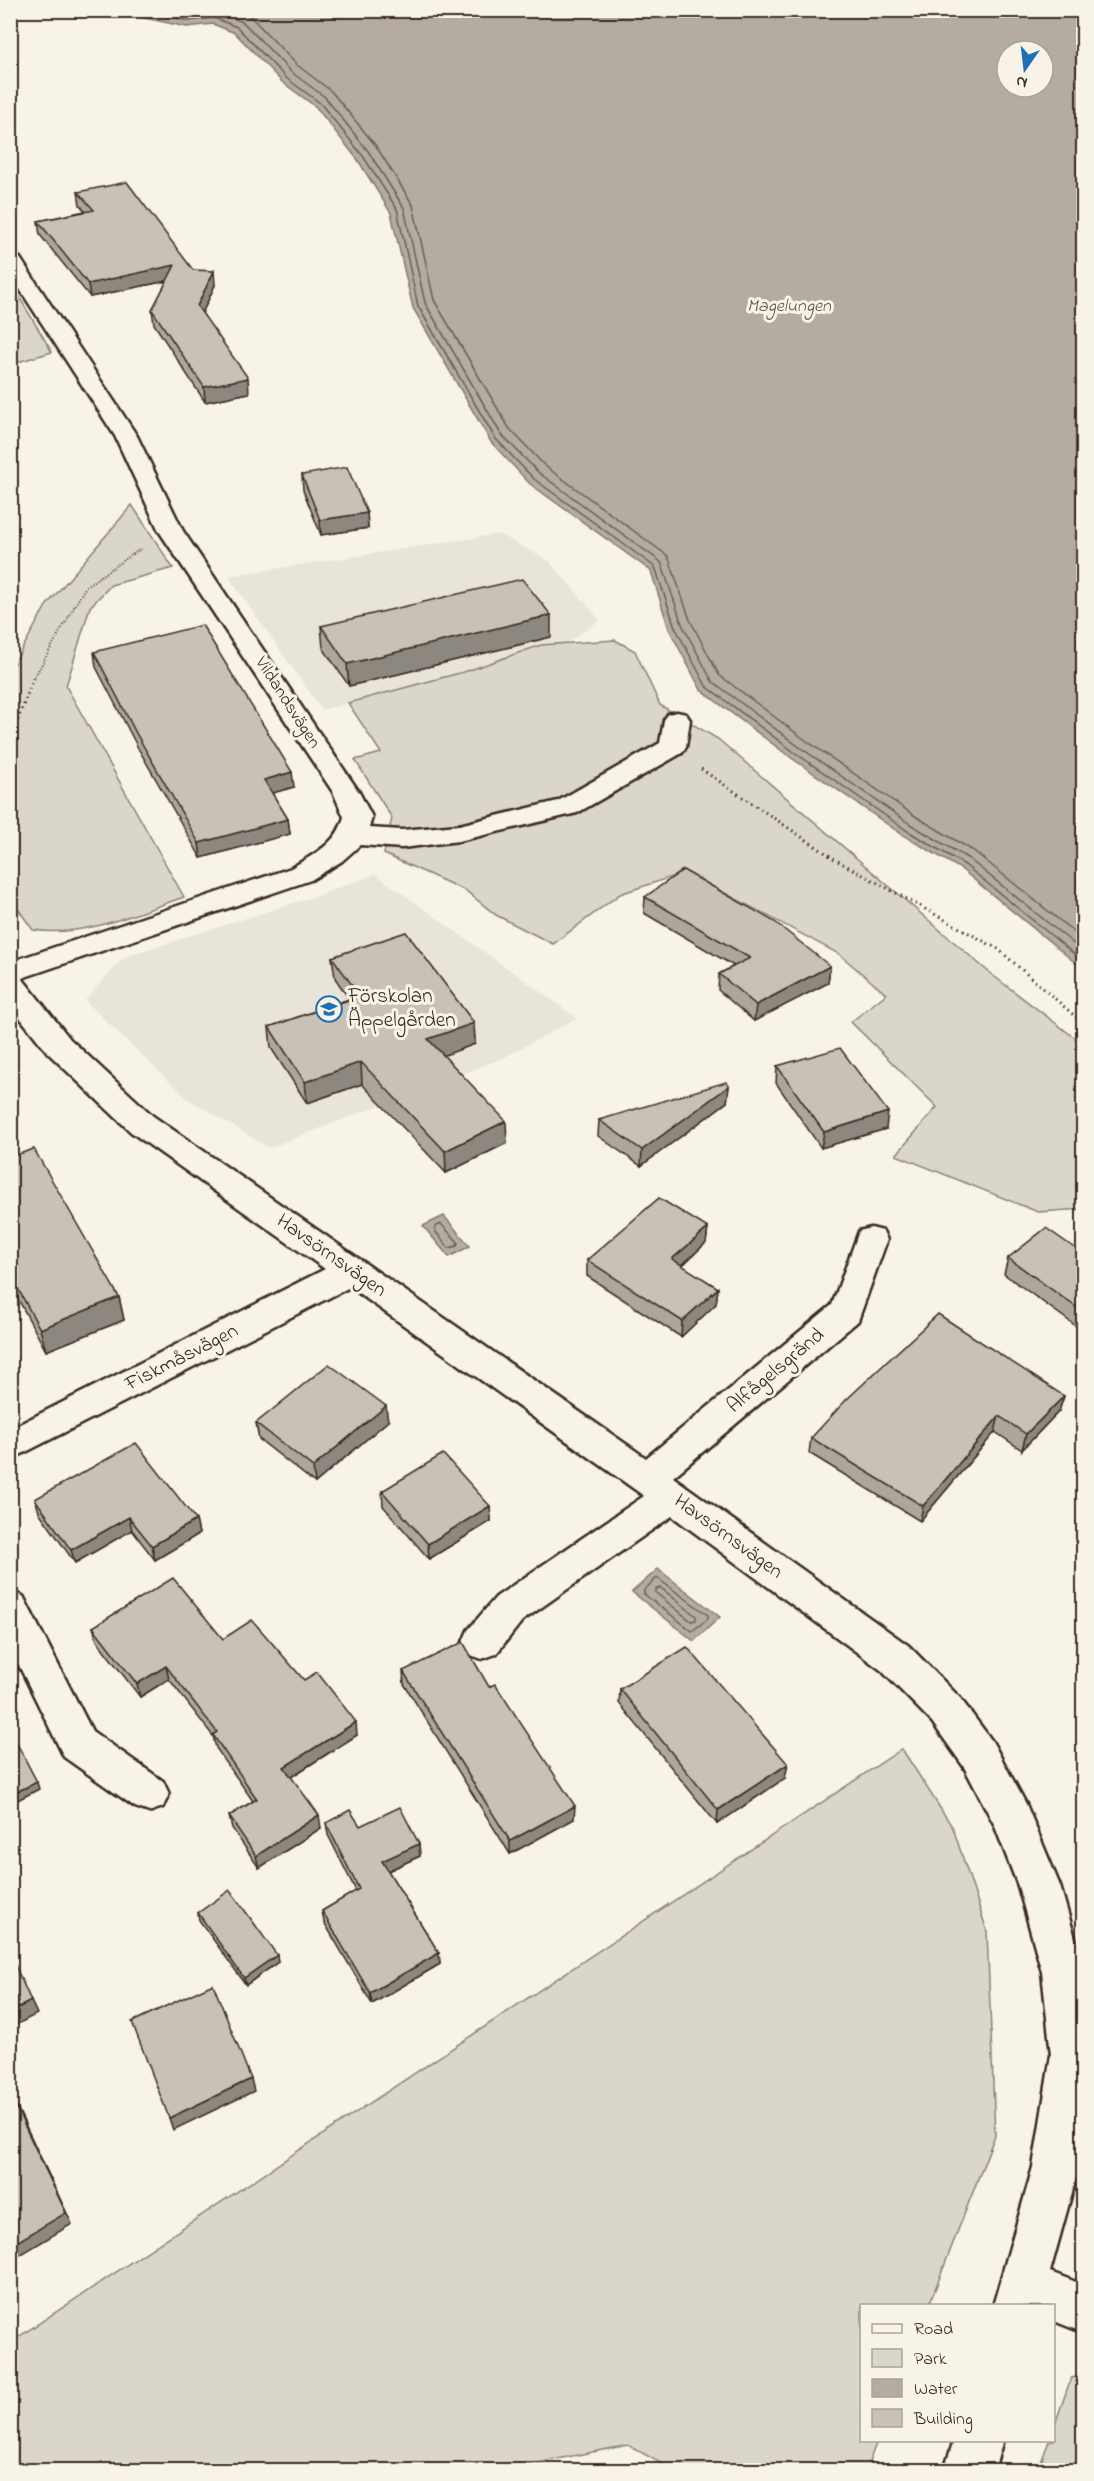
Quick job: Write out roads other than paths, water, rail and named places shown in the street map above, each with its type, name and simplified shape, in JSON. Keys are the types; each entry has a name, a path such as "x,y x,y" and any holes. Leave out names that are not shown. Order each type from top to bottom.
{"street":[{"name":"Vildandsvägen","path":"10,258 126,436 171,531 346,792 358,817 353,836"},
{"path":"10,972 301,874 332,855 353,836 402,839 459,833 567,807 673,747 677,720"},
{"name":"Havsörnsvägen","path":"10,984 59,1046 142,1124 660,1487 895,1658 946,1710 978,1754 1012,1816 1039,1886 1063,1972 1072,2055 1056,2167 1019,2295"},
{"name":"Alfågelsgränd","path":"482,1642 509,1609 660,1487 846,1312 871,1240"},
{"name":"Fiskmåsvägen","path":"11,1444 353,1270"},
{"path":"10,1607 78,1744 148,1794"},
{"path":"1019,2295 1083,2308"},
{"path":"969,2470 978,2442"}],"water":[{"name":"Magelungen","path":"112,11 1083,11 1083,969 961,869 903,835 790,757 701,690 669,629 651,571 530,484 491,442 413,308 391,213 358,160 316,107 282,82 235,33 213,24 187,27"},
{"path":"444,1216 470,1246 449,1257 423,1226"},
{"path":"658,1569 720,1617 694,1641 632,1592"}],"place":[{"name":"Förskolan Äppelgården","path":"329,1009"}]}
